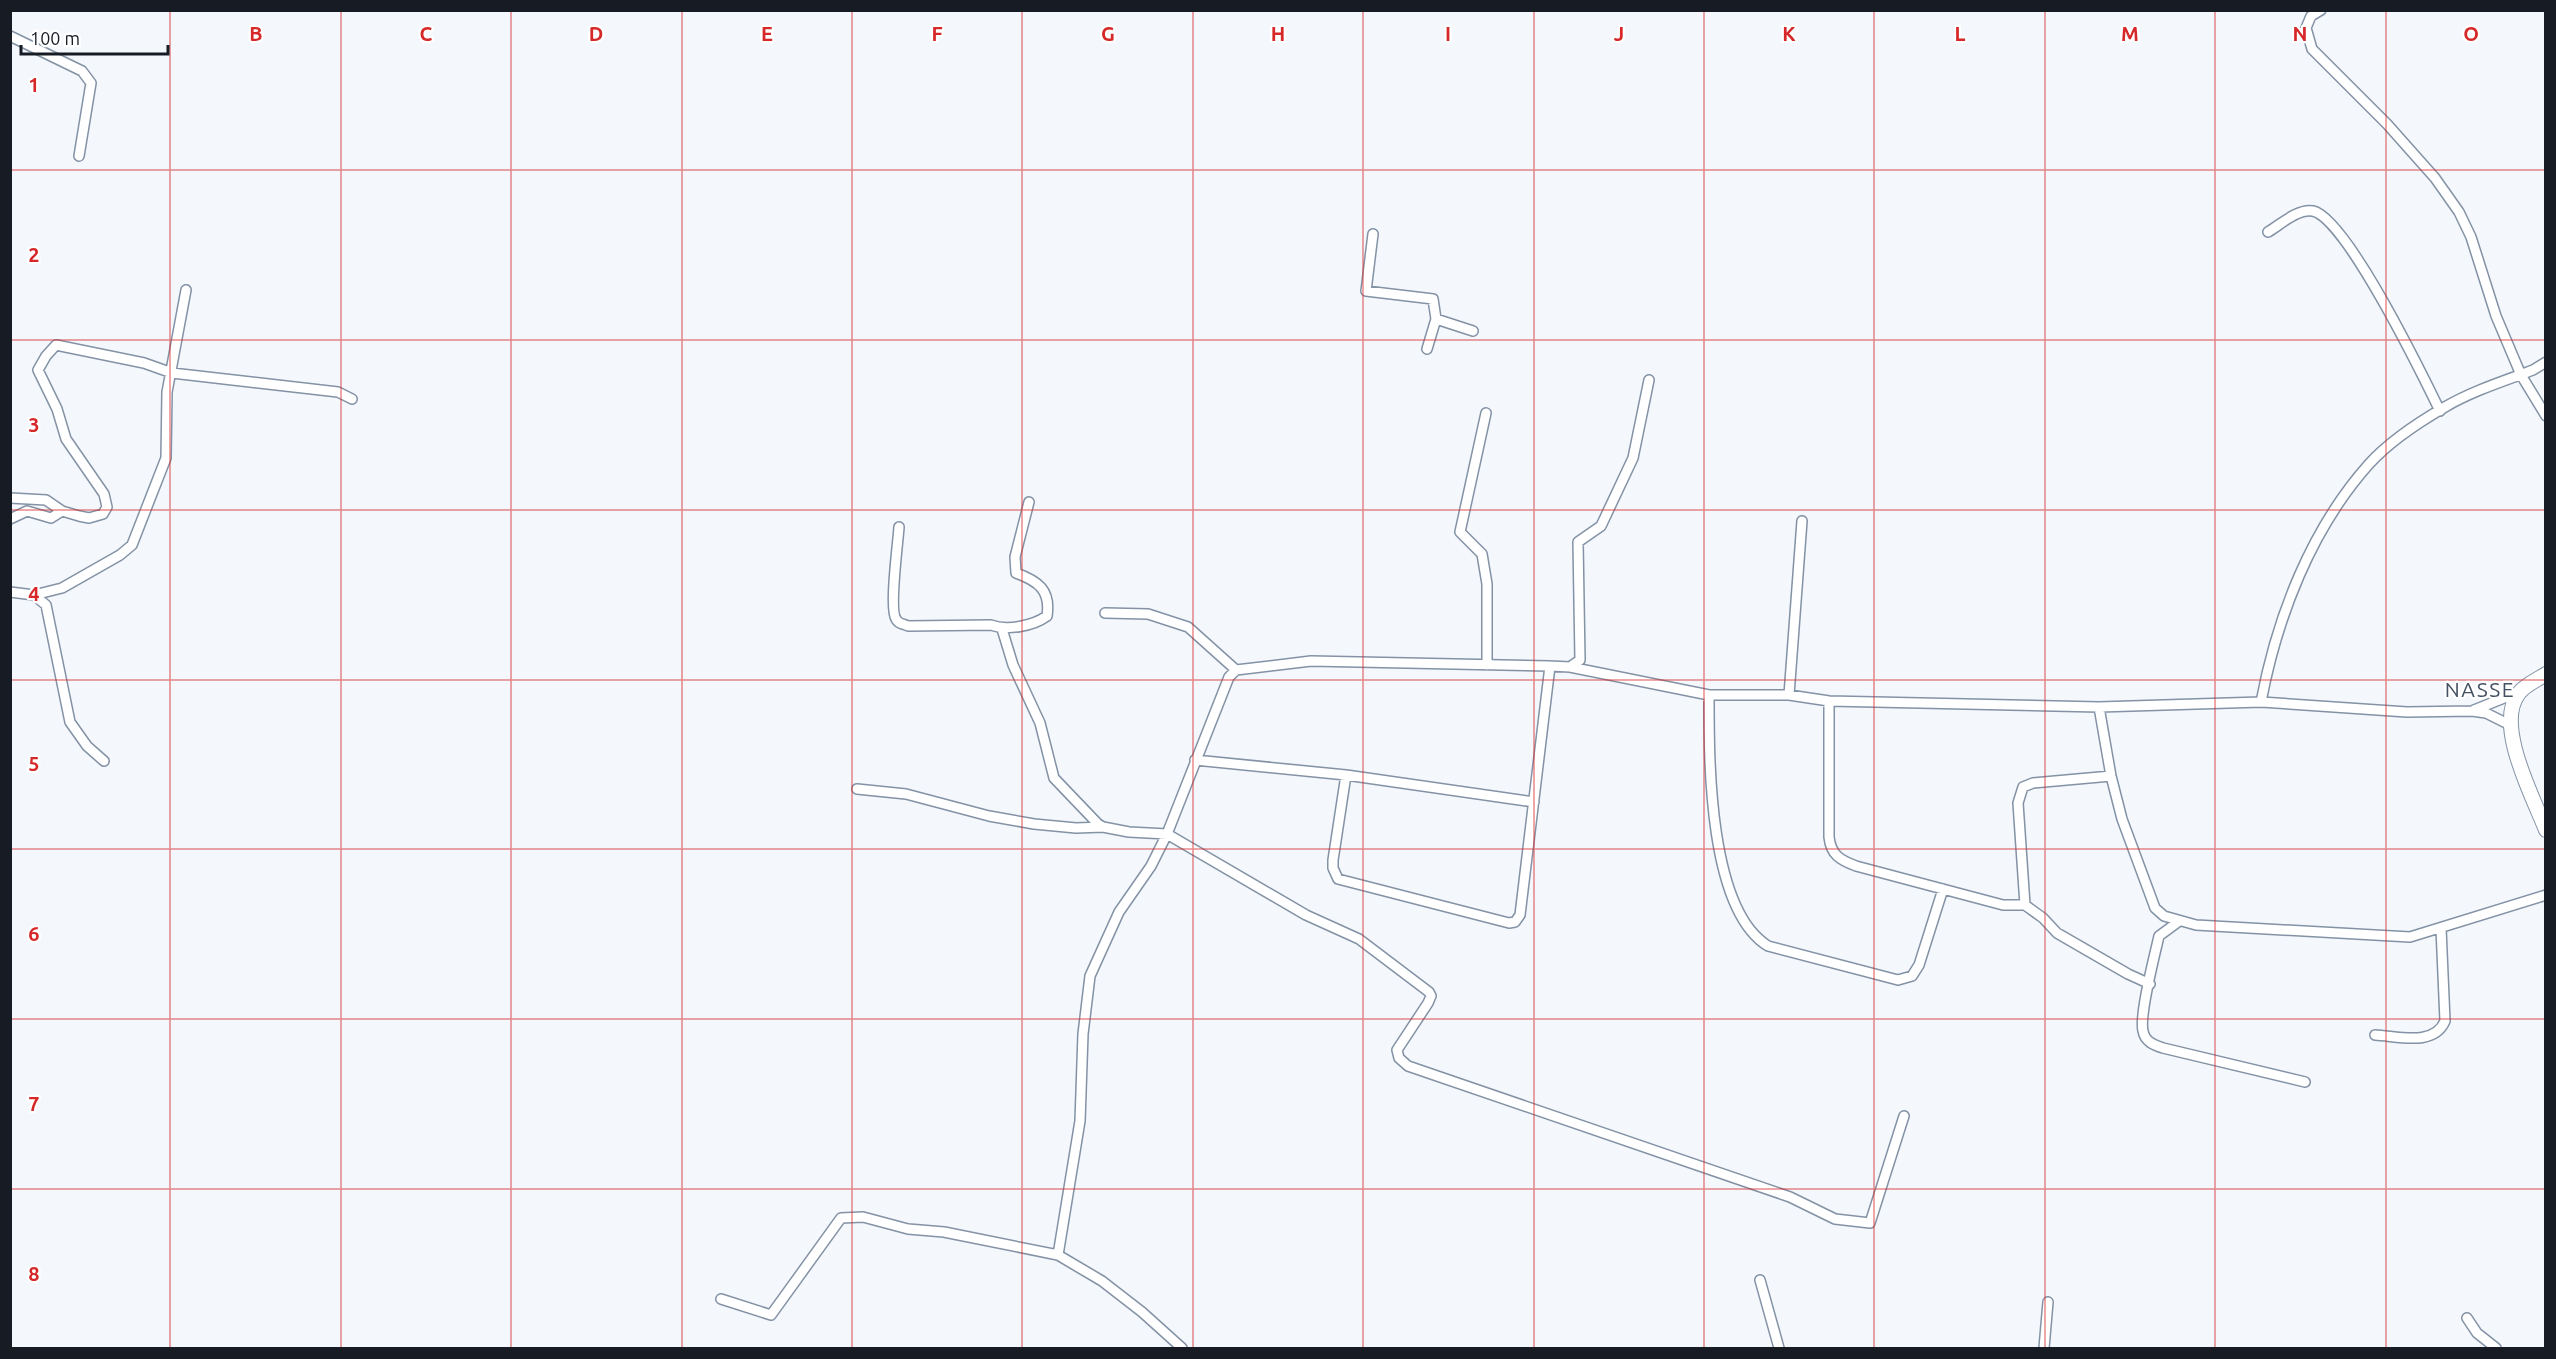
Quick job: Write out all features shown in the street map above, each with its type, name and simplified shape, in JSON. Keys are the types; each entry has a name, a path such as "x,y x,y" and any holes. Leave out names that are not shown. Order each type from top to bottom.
{"street":[{"path":"2321,10 2311,16 2306,28 2312,49 2387,124 2435,178 2459,212 2471,237 2496,316 2521,375 2546,416"},
{"path":"10,36 81,71 91,82 79,156"},
{"path":"2268,232 2290,217 2304,212 2312,211 2329,221 2356,258 2402,332 2440,411"},
{"path":"1373,234 1366,291 1433,299 1436,319 1427,349"},
{"path":"10,592 34,595 62,588 120,555 132,545 166,458 167,392 186,290"},
{"path":"1436,319 1473,331"},
{"path":"10,498 46,500 62,511 88,518 103,514 107,507 104,494 66,439 57,409 38,370 56,345 144,363 172,373 338,392 352,399"},
{"path":"2261,702 2268,666 2296,583 2334,512 2369,464 2398,439 2440,411 2546,362"},
{"path":"1570,667 1580,660 1578,542 1601,526 1633,458 1649,380"},
{"path":"1486,413 1460,532 1482,554 1487,584 1487,665"},
{"path":"899,527 893,602 895,619 899,622 908,626 991,625 1002,629 1039,622 1047,616 1047,596 1042,585 1016,573 1015,557 1029,502"},
{"path":"10,519 27,511 51,518 62,511"},
{"path":"1789,695 1802,521"},
{"path":"34,595 46,605 70,722 87,746 104,760"},
{"path":"1105,613 1149,614 1188,627 1236,670"},
{"path":"1002,629 1013,665 1040,723 1054,778 1103,827"},
{"path":"1058,1255 1080,1121 1083,1034 1089,976 1119,912 1150,866 1167,834 1229,677 1236,670 1311,661 1550,666 1570,667 1709,695 1789,695 1829,701 2098,707 2261,702 2407,712 2472,711 2486,713 2510,725"},
{"path":"1346,775 1333,860 1333,868 1338,879 1509,923 1518,920 1550,666"},
{"path":"2472,711 2519,692 2546,674"},
{"path":"2519,692 2513,704 2510,725 2513,742 2546,830"},
{"path":"1709,695 1711,789 1715,820 1733,900 1746,927 1756,939 1768,946 1870,975 1898,980 1906,979 1916,972 1920,965 1943,889"},
{"path":"1829,701 1830,848 1836,856 1856,866 2003,905 2025,904 2057,933 2128,974 2150,984"},
{"path":"2098,707 2122,819 2155,908 2164,916 2178,922 2410,937 2546,895"},
{"path":"1195,760 1346,775 1534,802"},
{"path":"2025,904 2018,803 2023,787 2034,783 2111,776"},
{"path":"857,789 906,794 989,816 1034,824 1076,828 1103,827 1167,834 1306,915 1359,939 1429,992 1431,996 1428,1003 1397,1050 1407,1066 1790,1197 1835,1219 1870,1223 1904,1116"},
{"path":"2178,922 2159,936 2143,1030 2152,1044 2305,1083"},
{"path":"2375,1035 2421,1038 2432,1036 2442,1027 2445,1021 2441,928"},
{"path":"721,1299 771,1315 841,1218 852,1216 908,1229 944,1232 1058,1255 1102,1281 1142,1312 1182,1348"},
{"path":"1760,1280 1779,1348"},
{"path":"2044,1348 2048,1302"},
{"path":"2467,1318 2478,1333 2496,1348"}],"district":[{"name":"NASSE","path":"2480,690"}]}
